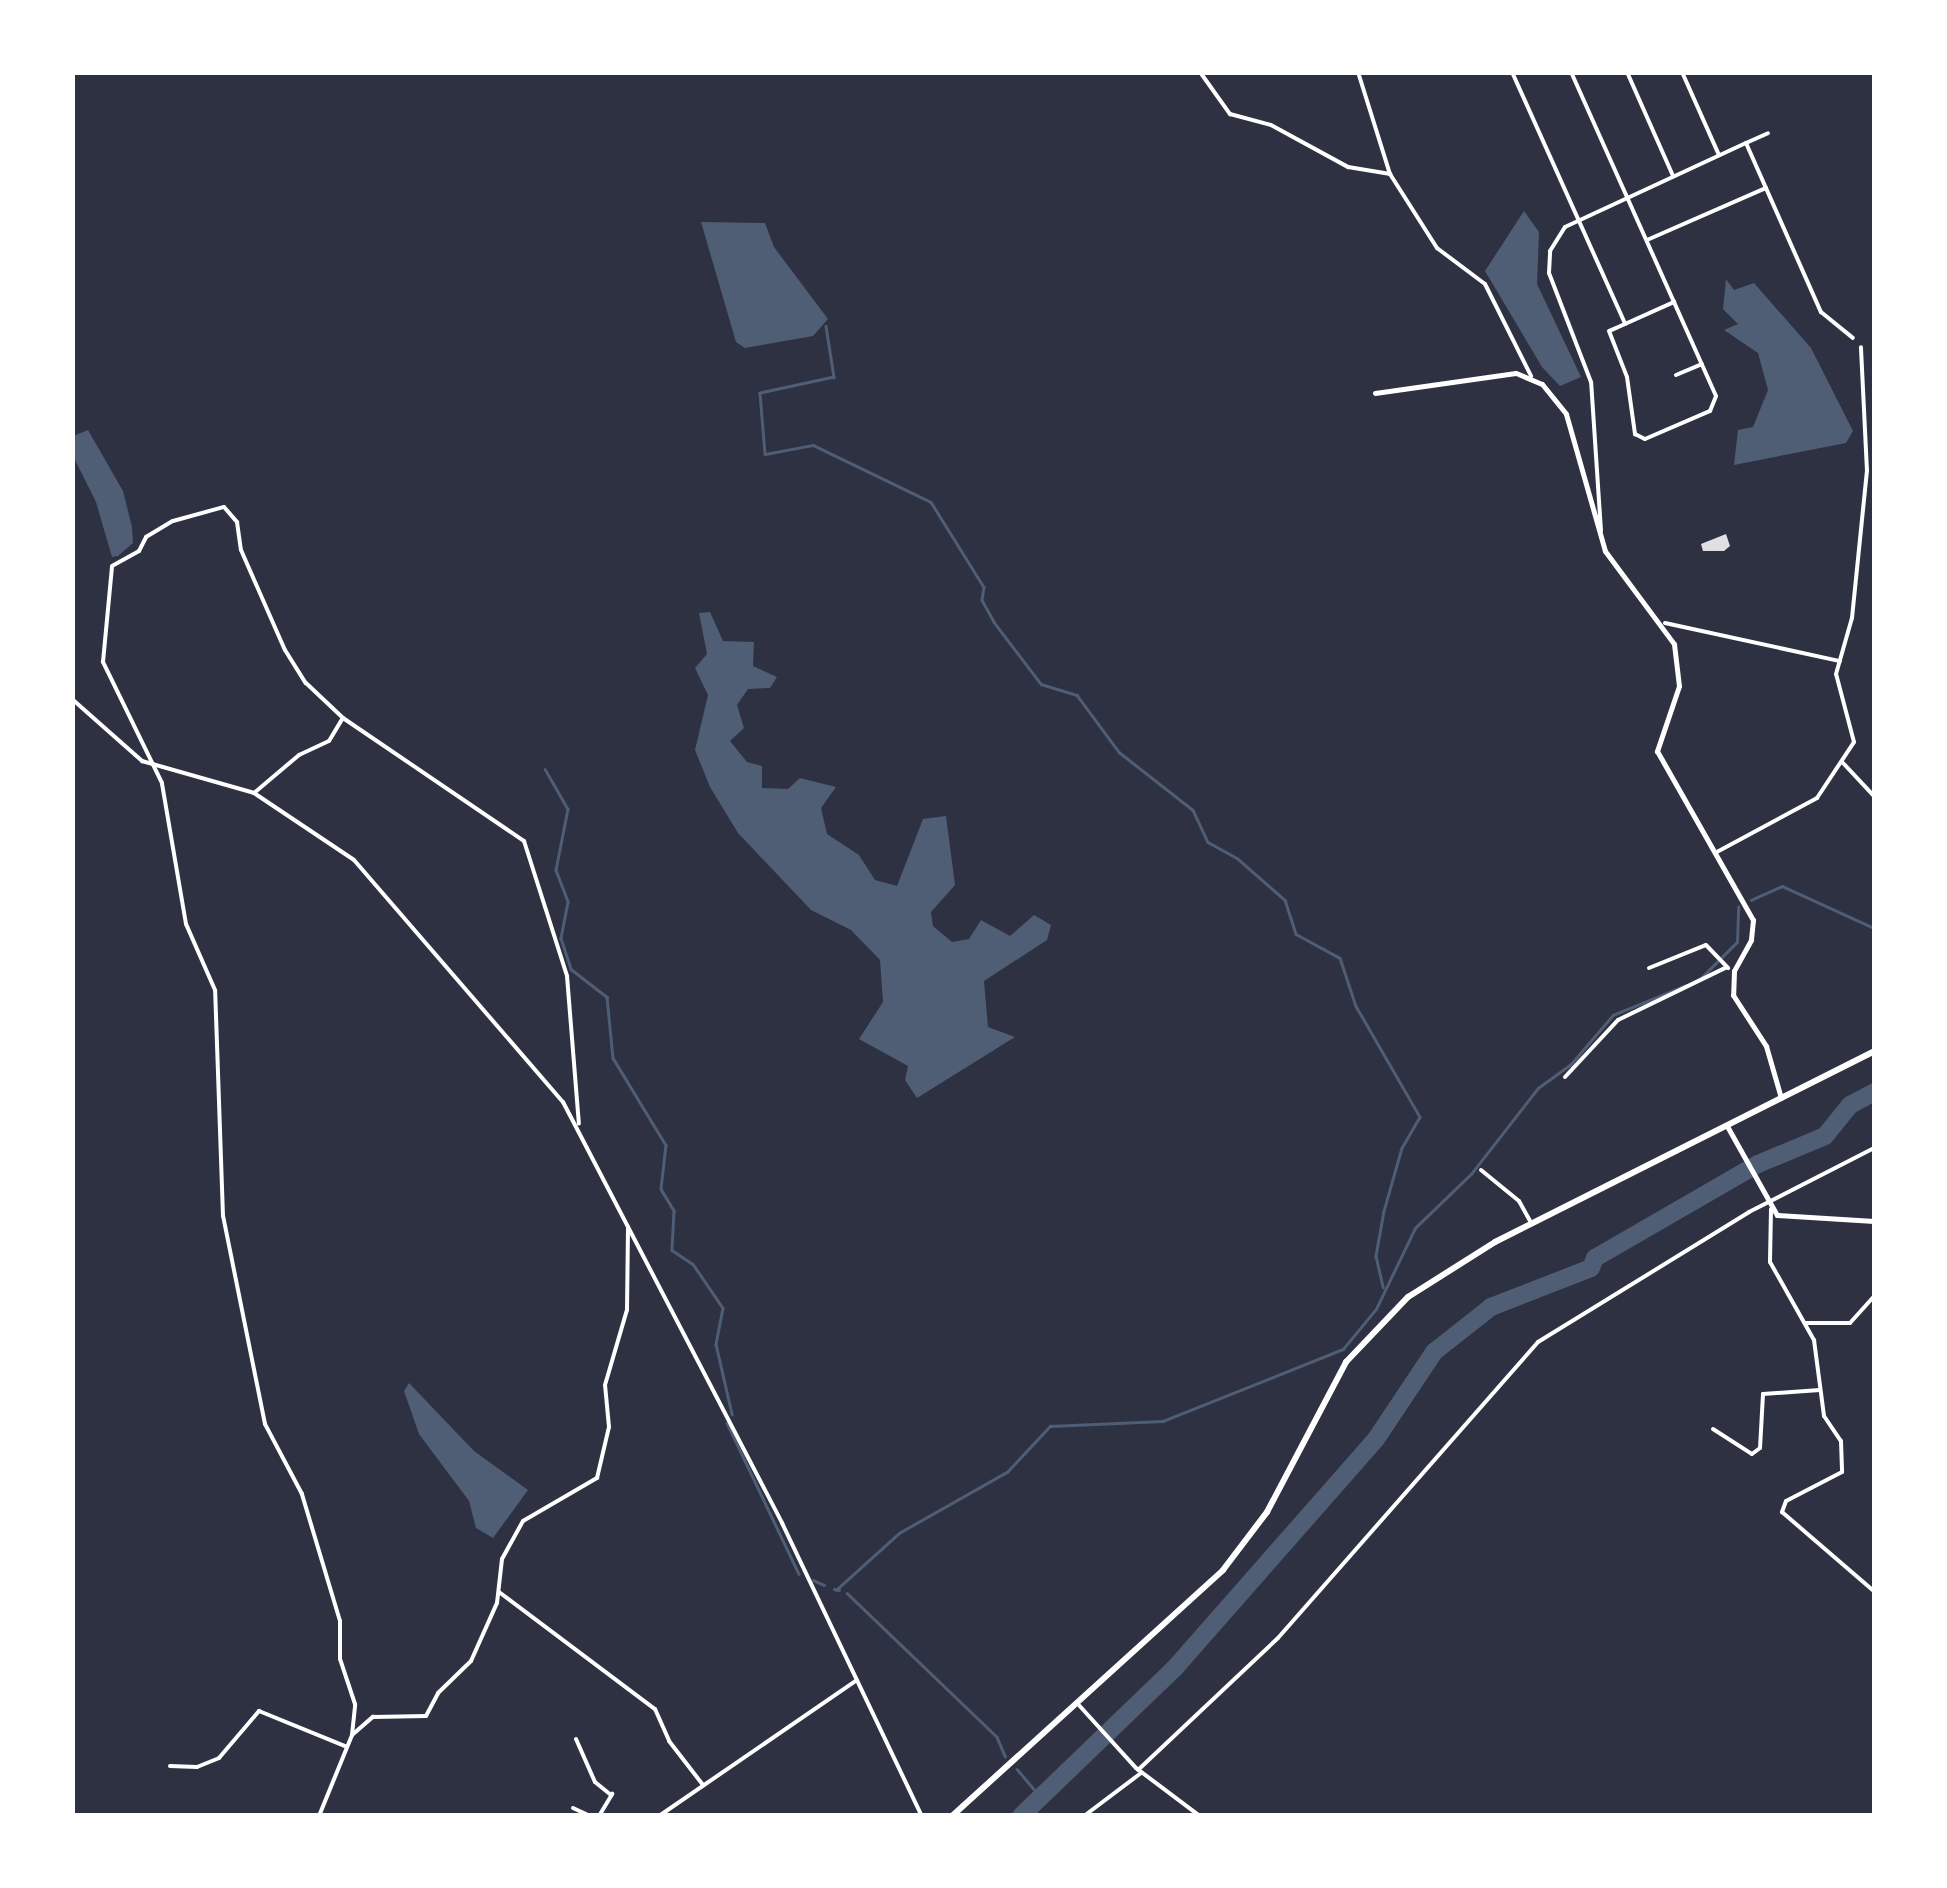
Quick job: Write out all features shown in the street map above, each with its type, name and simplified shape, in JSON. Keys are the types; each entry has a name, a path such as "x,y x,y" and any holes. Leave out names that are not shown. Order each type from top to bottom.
{"main road":[{"path":"952,1816 1079,1706 1246,1542 1334,1380 1367,1335 1432,1279 1532,1224 1874,1051"}],"street":[{"path":"1200,72 1230,114 1271,125 1348,167 1390,174"},
{"path":"1358,72 1390,174 1437,248 1485,284 1531,376 1571,426 1601,536 1620,578 1666,624 1840,661"},
{"path":"1512,72 1625,324"},
{"path":"1571,72 1647,240 1716,396 1710,411 1645,439 1635,434 1628,377 1609,331 1674,302"},
{"path":"1628,72 1674,176"},
{"path":"1682,72 1719,155"},
{"path":"1601,536 1591,382 1549,273 1554,243 1577,218 1768,134"},
{"path":"1746,143 1821,312 1852,338"},
{"path":"1647,240 1766,188"},
{"path":"1715,853 1817,798 1844,763 1853,733 1836,674 1852,618 1867,471 1861,347"},
{"path":"1676,375 1702,364"},
{"path":"1375,394 1505,373 1531,376"},
{"path":"319,1816 352,1734 354,1704 340,1659 338,1614 302,1494 262,1412 223,1216 218,1006 186,924 156,766 103,662 112,566 172,521 224,508 237,522 241,550 285,650 306,684 343,718 524,842 532,855 568,976 579,1124"},
{"path":"1565,1077 1618,1020 1728,967 1754,926 1658,751 1679,686 1666,624"},
{"path":"72,699 156,766 254,793 354,860 389,894 579,1124 922,1816"},
{"path":"254,793 298,755 329,741 343,718"},
{"path":"1844,763 1874,796"},
{"path":"1649,968 1701,945 1718,957 1728,967 1734,995 1766,1046 1780,1098"},
{"path":"1728,1126 1768,1205 1770,1262 1818,1354 1824,1416 1841,1441 1842,1472 1786,1501 1782,1512 1874,1591"},
{"path":"1084,1816 1278,1638 1538,1342 1768,1205 1874,1148"},
{"path":"1481,1170 1519,1201 1532,1224"},
{"path":"1768,1205 1790,1220 1874,1221"},
{"path":"352,1734 373,1716 424,1717 438,1693 471,1661 499,1592 502,1560 523,1521 598,1478 609,1427 605,1385 627,1310 628,1222"},
{"path":"1805,1323 1850,1323 1874,1296"},
{"path":"1713,1429 1752,1454 1760,1448 1763,1394 1820,1390"},
{"path":"499,1592 655,1709 669,1742 702,1785"},
{"path":"659,1816 857,1680"},
{"path":"1079,1706 1138,1770 1200,1816"},
{"path":"170,1766 197,1767 220,1758 259,1711 347,1746"},
{"path":"576,1739 598,1786 612,1794 599,1816"},
{"path":"573,1808 590,1816"}],"water":[{"path":"1524,211 1539,232 1537,284 1581,377 1560,386 1542,367 1485,271"},
{"path":"701,222 765,223 774,247 828,319 813,336 745,348 736,342"},
{"path":"1726,279 1734,290 1754,283 1811,348 1853,431 1846,443 1734,465 1738,430 1753,427 1768,390 1758,353 1724,330 1738,324 1723,309"},
{"path":"88,430 123,491 132,527 133,543 118,556 112,557 96,502 73,456 73,436"},
{"path":"710,612 723,641 754,642 753,666 777,677 770,688 748,689 737,705 744,728 730,741 747,762 762,766 762,788 788,789 800,778 836,787 821,808 827,834 859,855 875,880 897,886 923,819 946,816 955,885 931,912 933,926 952,942 969,939 981,920 1010,936 1034,915 1051,925 1047,940 984,981 988,1027 1015,1037 917,1098 905,1080 908,1066 859,1039 883,1002 880,960 851,930 811,910 738,833 710,787 695,750 708,695 695,668 707,654 699,613"},
{"path":"409,1383 474,1451 528,1490 493,1538 476,1528 469,1501 419,1434 404,1391"}],"building":[{"path":"1726,534 1730,546 1724,551 1703,551 1701,544"}],"waterway":[{"path":"826,326 834,377 760,393 765,454 813,445 931,502 984,587 982,600 994,622 1041,684 1077,695 1119,752 1193,810 1208,842 1237,858 1285,900 1296,934 1340,958 1356,1006 1420,1117 1402,1148 1384,1211 1376,1256 1383,1287"},
{"path":"545,769 568,809 556,870 568,902 561,938 571,969 607,997 613,1058 666,1145 661,1189 674,1211 672,1250 693,1264 723,1308 716,1344 732,1414"},
{"path":"1751,900 1782,886 1874,928"},
{"path":"1702,977 1737,942 1738,907"},
{"path":"836,1590 899,1533 1007,1472 1050,1426 1163,1421 1343,1349 1376,1309 1415,1228 1471,1174 1538,1088 1570,1065 1613,1015 1686,985"},
{"path":"1021,1816 1174,1669 1376,1439 1434,1352 1491,1307 1591,1268 1595,1258 1758,1164 1825,1136 1850,1105 1874,1092"},
{"path":"727,1423 799,1574"},
{"path":"813,1580 824,1585"},
{"path":"834,1589 839,1590"},
{"path":"847,1593 997,1737 1005,1756"},
{"path":"1017,1769 1041,1798"}]}
